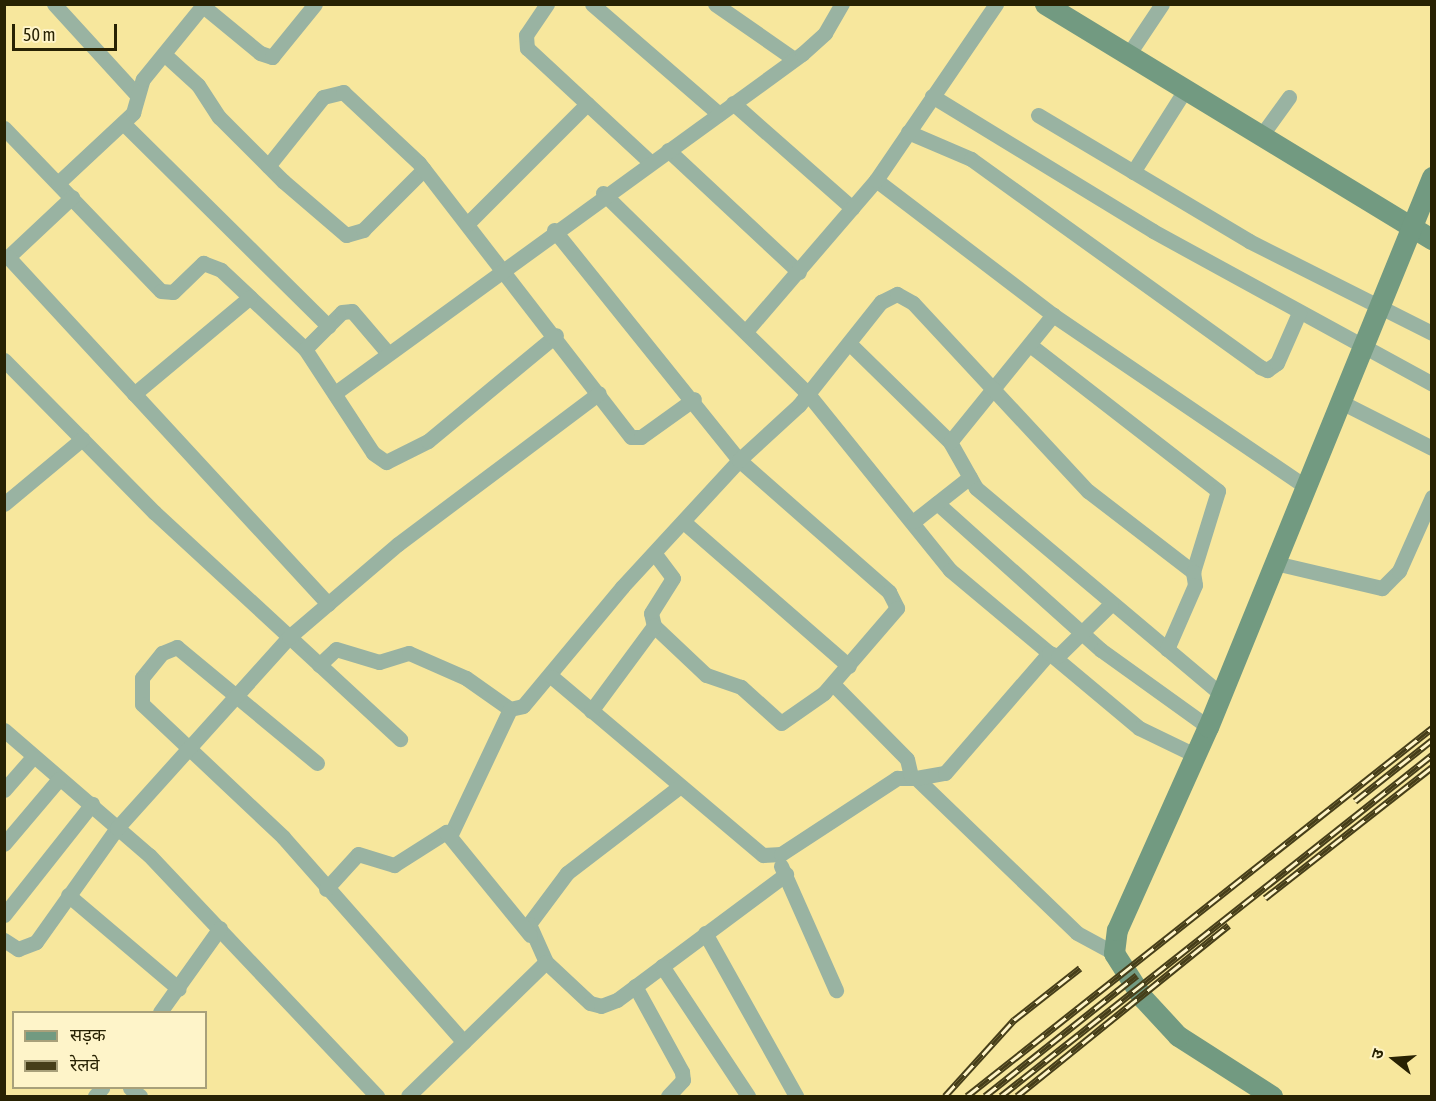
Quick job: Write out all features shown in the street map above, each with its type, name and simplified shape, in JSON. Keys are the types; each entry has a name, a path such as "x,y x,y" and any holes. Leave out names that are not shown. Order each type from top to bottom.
{"street":[{"path":"54,4 137,95"},
{"path":"58,183 133,113 137,95 164,54 204,5 260,53 272,57 315,4"},
{"path":"547,4 526,35 527,48 650,162"},
{"path":"592,4 719,114"},
{"path":"715,4 794,59"},
{"path":"335,393 387,352 603,194 794,59 825,33 842,4"},
{"path":"747,330 876,180 996,4"},
{"path":"1045,4 1431,239"},
{"path":"1128,55 1162,4"},
{"path":"164,54 198,85 219,117 268,166 346,235 363,230 424,169"},
{"path":"268,166 323,97 336,90 424,169 556,335 599,393 637,438 694,399"},
{"path":"1134,172 1185,90"},
{"path":"933,96 1362,350 1431,384"},
{"path":"1261,136 1289,97"},
{"path":"733,103 852,208"},
{"path":"467,224 587,104"},
{"path":"1038,115 1249,241 1431,333"},
{"path":"123,123 328,326"},
{"path":"4,128 161,291 173,292 208,262 250,297 305,349 373,453 394,462 556,335"},
{"path":"908,132 971,159 1260,367 1267,370 1277,363 1299,313"},
{"path":"668,150 799,272"},
{"path":"1272,1096 1178,1036 1123,974 1114,953 1117,930 1208,727 1431,177"},
{"path":"876,180 1053,315 1306,487"},
{"path":"603,194 747,330 808,394 914,521 950,570 1138,728 1195,755"},
{"path":"72,197 8,257 327,604"},
{"path":"554,230 694,399 739,460 896,601 895,615 833,684 781,723 741,687 706,675 654,626 651,613 673,578 655,554"},
{"path":"319,665 336,649 379,662 409,653 466,678 510,709 524,706 552,677 582,632 686,524 739,460 808,394 888,296 904,296 993,394 1088,491 1193,572"},
{"path":"134,394 250,297"},
{"path":"305,349 328,326 352,311 387,352"},
{"path":"950,442 993,394 1053,315"},
{"path":"849,343 950,442 976,488 1111,604 1221,694"},
{"path":"1030,345 1218,491 1193,572 1195,585 1167,649"},
{"path":"4,360 82,439 289,637 400,739"},
{"path":"4,940 28,948 117,828 188,746 289,637 327,604 599,393"},
{"path":"1341,402 1431,448"},
{"path":"4,504 82,439"},
{"path":"914,521 970,477"},
{"path":"1275,563 1382,588 1399,571 1431,497"},
{"path":"937,503 1082,632 1208,727"},
{"path":"686,524 849,666"},
{"path":"1049,653 1058,656 1111,604"},
{"path":"591,711 654,626"},
{"path":"317,763 177,647 162,653 142,678 138,696 283,837 326,889 464,1042"},
{"path":"772,857 897,778 914,778 945,772 1049,653"},
{"path":"552,677 680,787 772,857 786,874 836,990"},
{"path":"833,684 907,759 914,778 1077,933 1114,953"},
{"path":"451,834 510,709"},
{"path":"4,730 32,758 92,804 220,928 376,1096"},
{"path":"4,790 32,758"},
{"path":"4,843 59,779"},
{"path":"530,935 537,911 567,873 680,787"},
{"path":"4,915 92,804"},
{"path":"326,889 358,854 394,865 440,833 451,834 530,935 546,962 602,1006 635,986 786,874"},
{"path":"68,895 179,989"},
{"path":"161,1011 179,989 220,928"},
{"path":"705,933 796,1096"},
{"path":"408,1096 546,962"},
{"path":"662,966 748,1096"},
{"path":"635,986 682,1072 683,1080 668,1096"}],"railway":[{"path":"967,1096 1432,728"},
{"path":"1355,801 1432,740"},
{"path":"1001,1096 1432,755"},
{"path":"1265,898 1432,767"},
{"path":"1017,1096 1229,925"},
{"path":"945,1096 1014,1020 1080,968"},
{"path":"985,1096 1137,975"}]}
